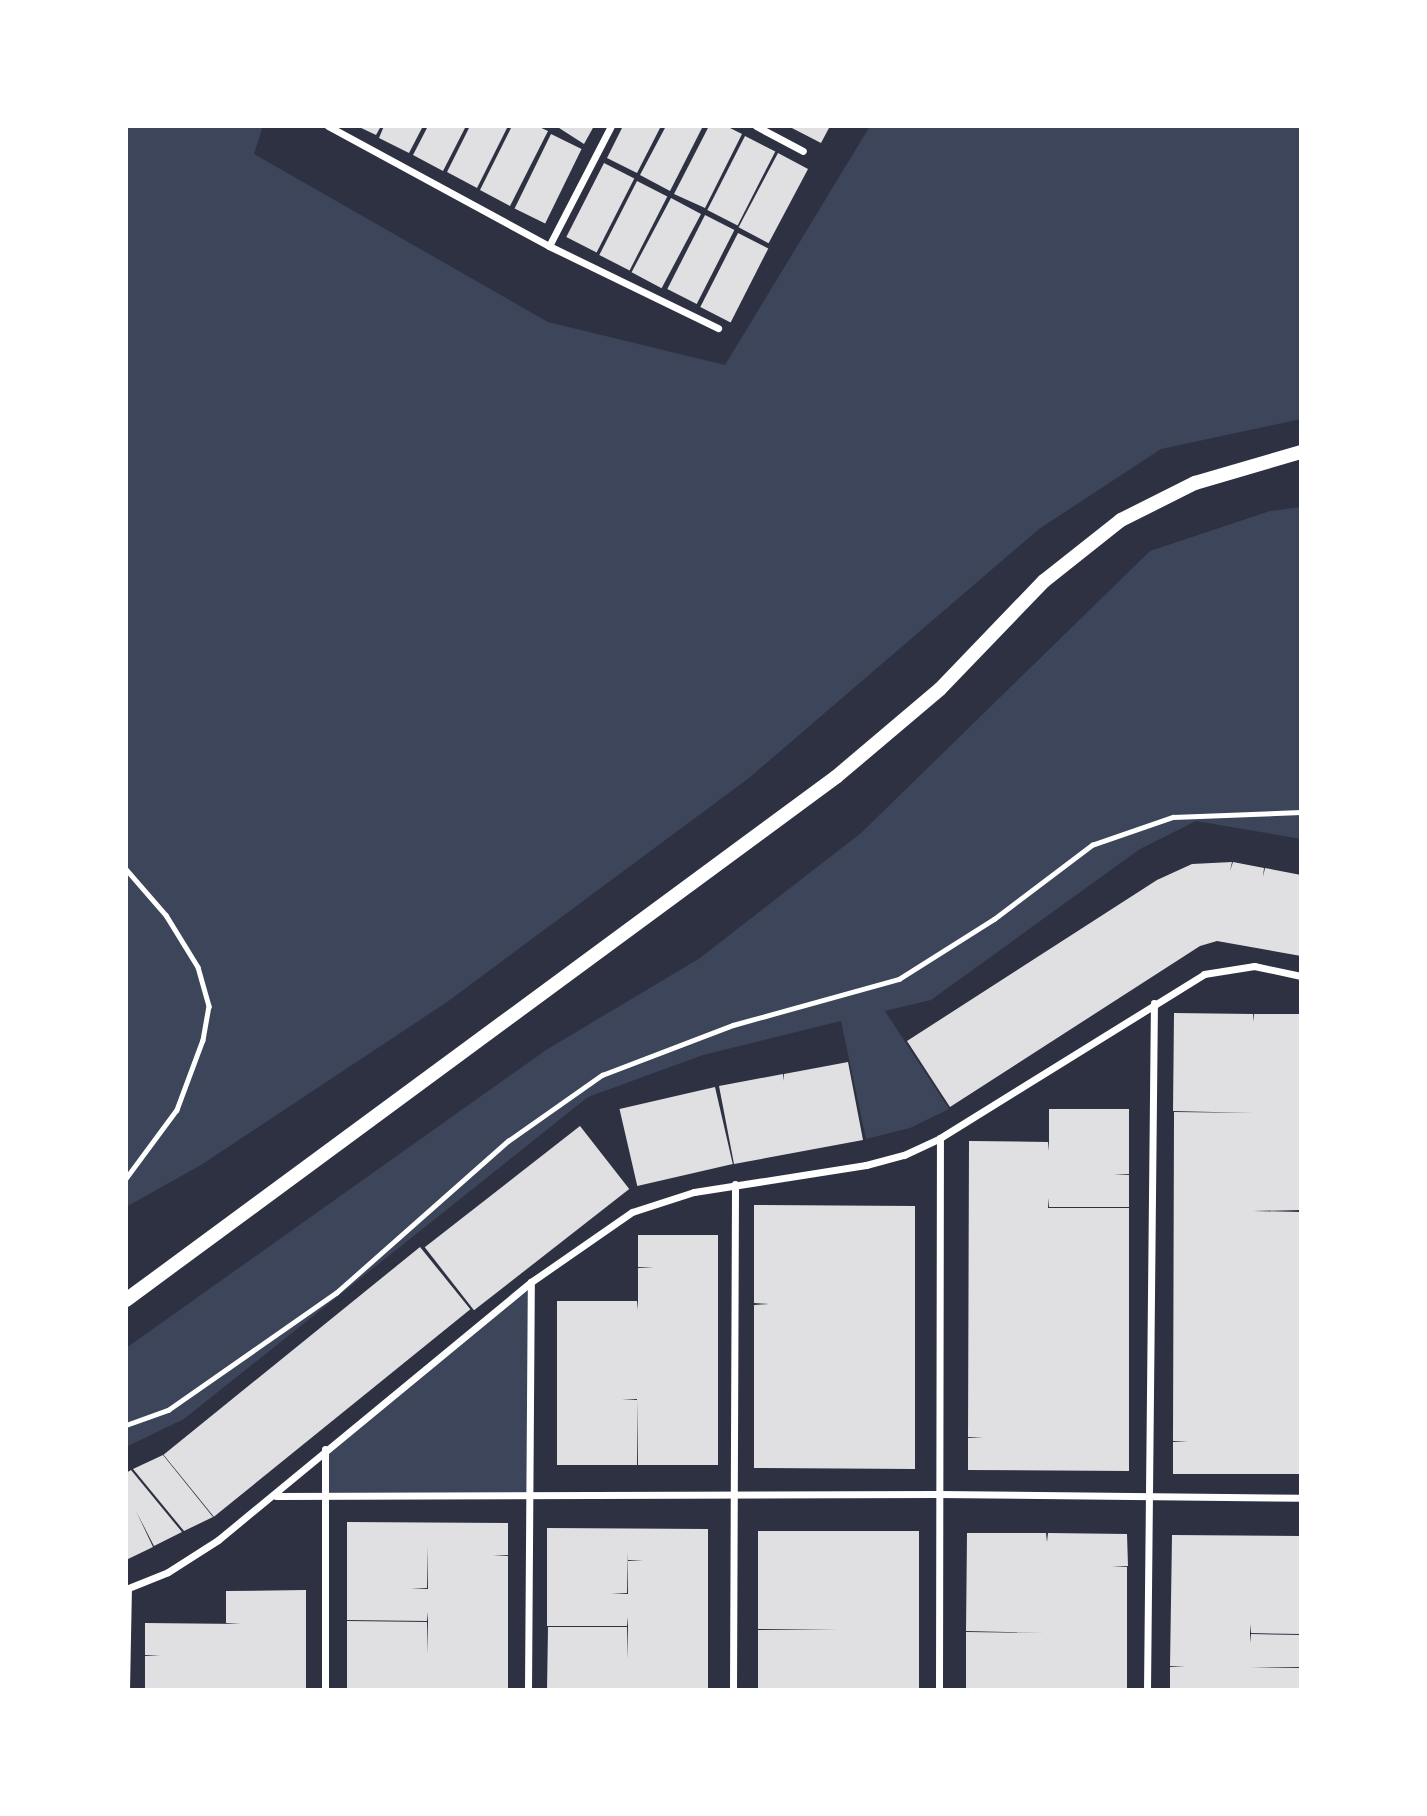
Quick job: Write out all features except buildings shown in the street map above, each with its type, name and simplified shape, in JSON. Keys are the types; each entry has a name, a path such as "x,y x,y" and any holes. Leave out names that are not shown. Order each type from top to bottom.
{"main road":[{"path":"126,1300 836,777 940,688 1044,581 1121,520 1195,482 1301,452"}],"street":[{"path":"328,126 550,246 718,328"},
{"path":"550,246 611,126"},
{"path":"756,126 803,151"},
{"path":"126,1690 127,1589 195,1556 275,1496 325,1449 531,1282 632,1212 735,1184 866,1165 940,1138 1154,1003 1220,968 1254,966 1301,976"},
{"path":"1147,1690 1154,1003"},
{"path":"939,1690 940,1138"},
{"path":"733,1690 735,1184"},
{"path":"528,1690 531,1282"},
{"path":"325,1449 325,1690"},
{"path":"275,1496 938,1494 1301,1498"}],"path":[{"path":"126,1425 168,1410 336,1293 508,1141 601,1075 733,1025 900,979 994,919 1092,845 1173,817 1301,812"},
{"path":"126,869 166,915 198,967 209,1006 203,1040 177,1111 126,1179"}],"shaded area":[{"path":"126,126 263,126 254,154 548,322 725,365 870,126 1301,126 1301,419 1161,449 1039,529 749,778 447,1002 201,1165 126,1207"},
{"path":"1301,507 1301,839 1196,821 1140,849 931,1000 885,1011 949,1109 910,1128 866,1139 841,1021 703,1055 588,1097 184,1419 126,1447 126,1348 546,1050 700,958 861,833 1150,551 1270,511"},
{"path":"531,1282 528,1496 325,1497 325,1449"}]}
